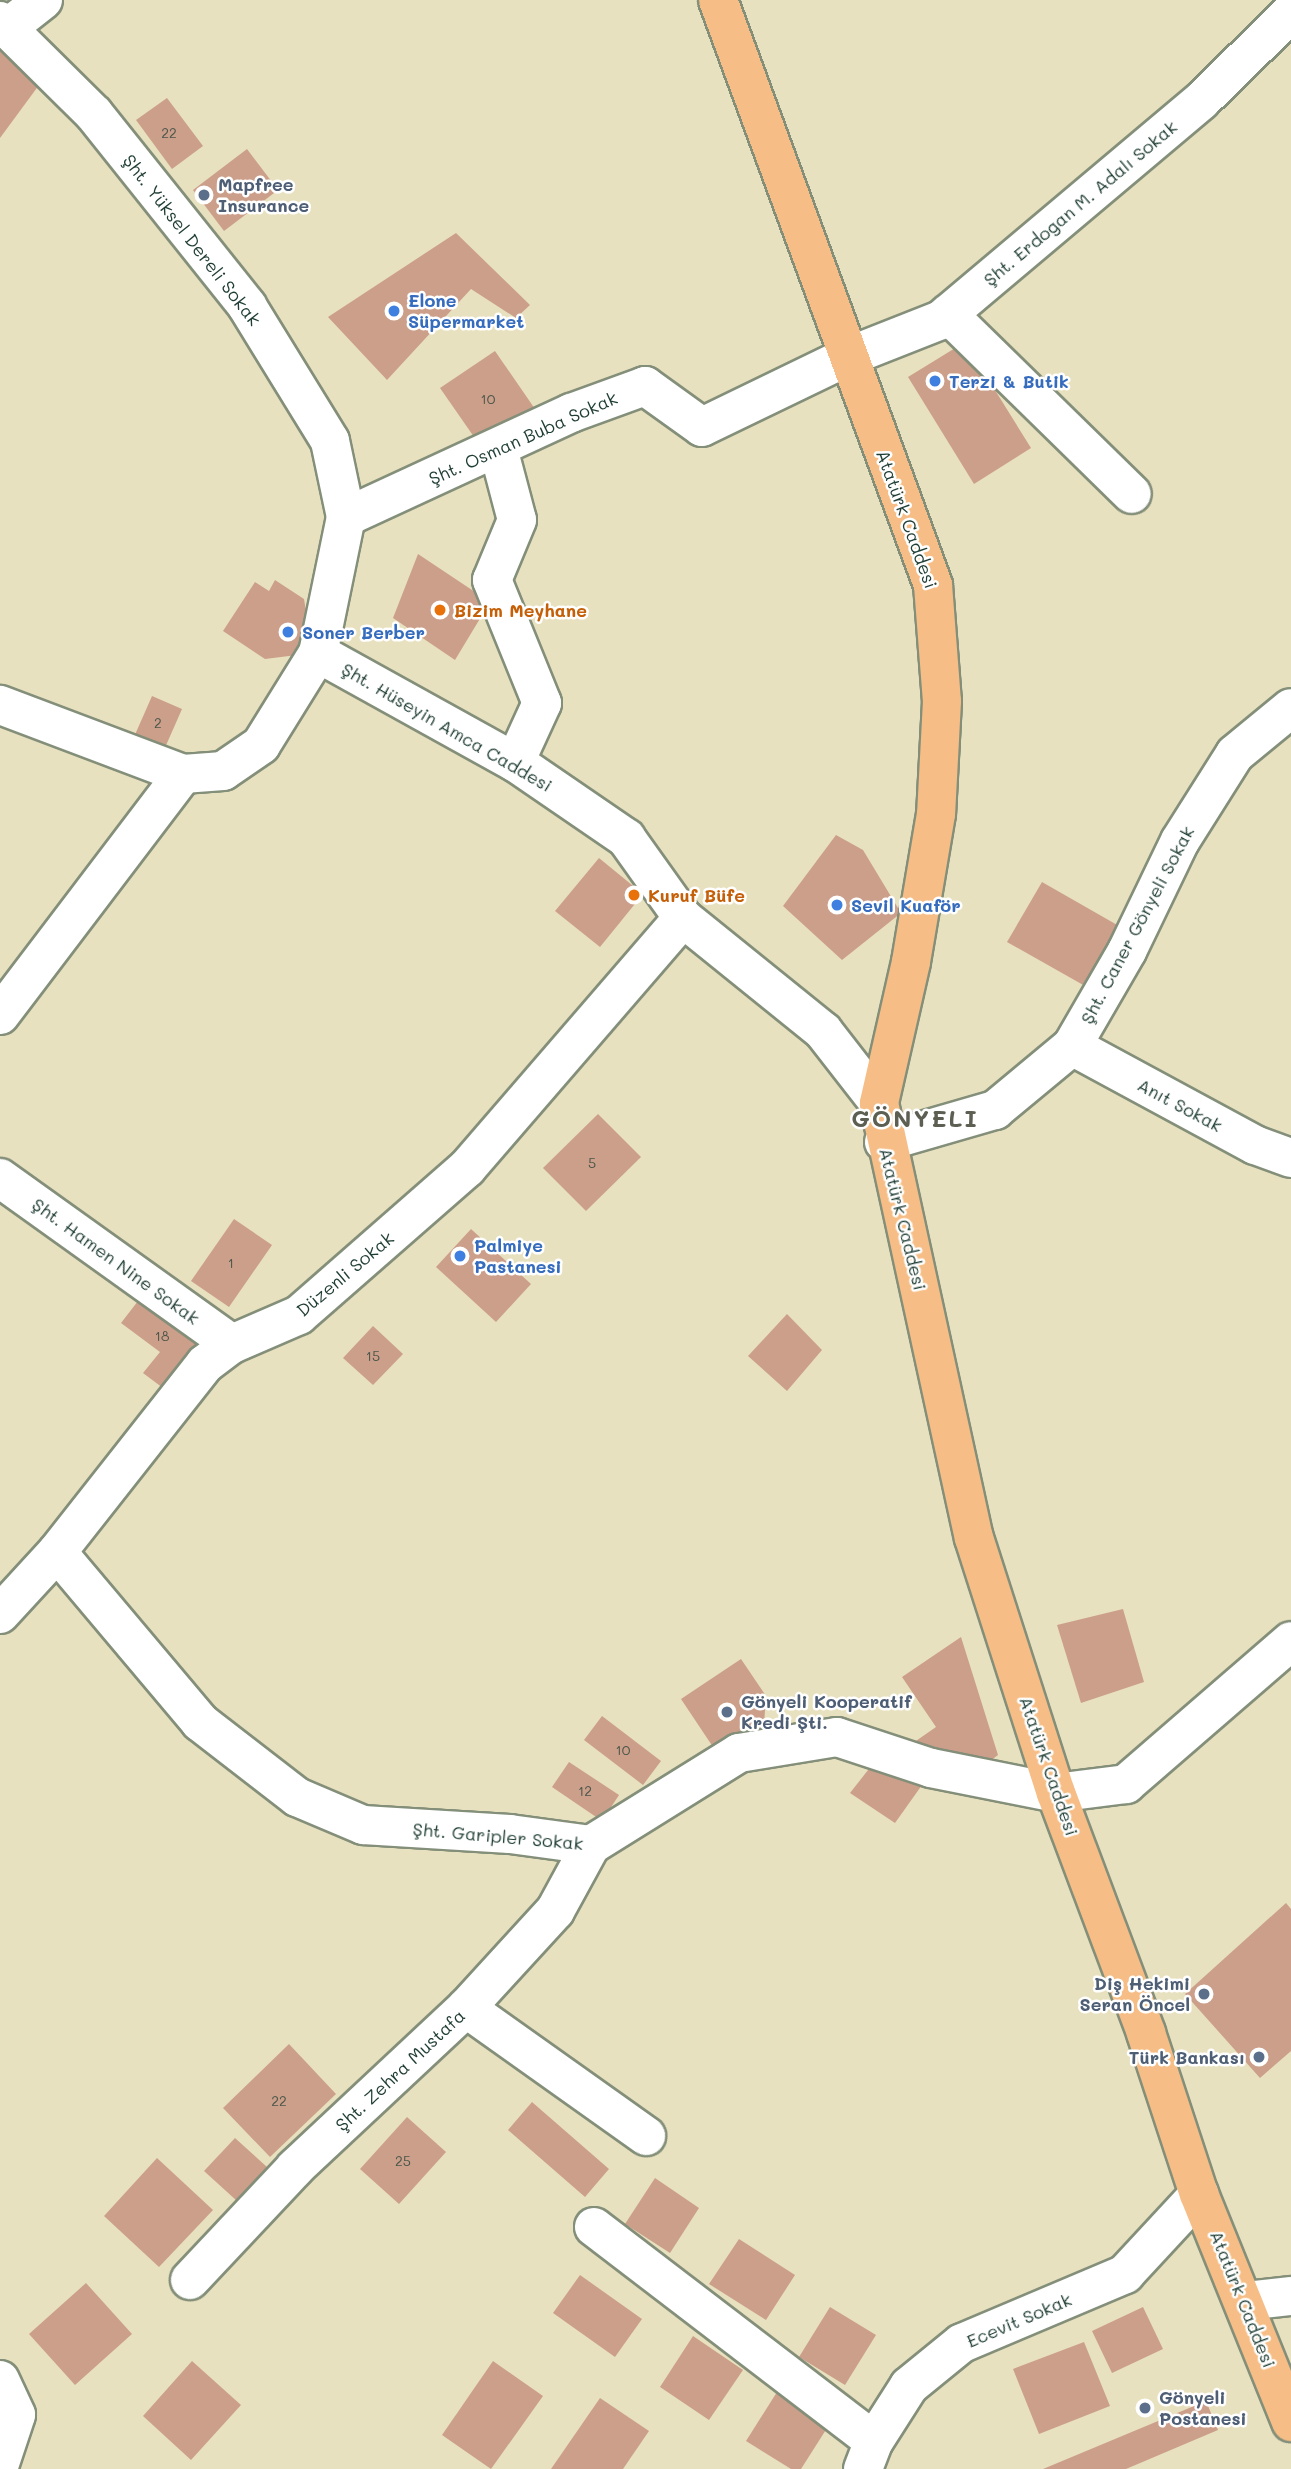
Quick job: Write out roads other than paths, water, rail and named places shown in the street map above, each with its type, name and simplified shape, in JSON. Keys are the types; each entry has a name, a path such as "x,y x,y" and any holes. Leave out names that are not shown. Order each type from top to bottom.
{"main road":[{"name":"Atatürk Caddesi","path":"718,0 846,357 933,585 942,701 936,814 896,1032 879,1103 884,1142 937,1355 974,1538 1056,1793 1146,2033 1199,2194 1245,2301 1291,2422"}],"street":[{"path":"5,24 43,0"},
{"name":"Şht. Erdogan M. Adalı Sokak","path":"846,357 948,314 1201,101 1291,13"},
{"name":"Şht. Yüksel Dereli Sokak","path":"5,24 94,114 247,306 330,441 346,517 318,653"},
{"path":"948,314 1132,494"},
{"name":"Şht. Osman Buba Sokak","path":"346,517 571,413 645,386 702,427 846,357"},
{"path":"498,448 517,520 492,580 542,703 515,762"},
{"path":"0,705 183,774 223,771 261,745 318,653"},
{"name":"Şht. Hüseyin Amca Caddesi","path":"318,653 515,762 626,838 683,918 822,1031 879,1103"},
{"name":"Şht. Caner Gönyeli Sokak","path":"884,1142 995,1110 1072,1046 1127,950 1180,841 1236,754 1291,708"},
{"path":"0,1015 183,774"},
{"name":"Düzenli Sokak","path":"0,1614 57,1552 205,1364 232,1344 299,1315 467,1168 683,918"},
{"name":"Anıt Sokak","path":"1072,1046 1255,1145 1291,1158"},
{"name":"Şht. Hamen Nine Sokak","path":"0,1178 232,1344"},
{"name":"Şht. Garipler Sokak","path":"57,1552 200,1722 297,1797 363,1825 510,1834 591,1845 739,1754 837,1737 932,1768 1056,1793 1126,1784 1291,1641"},
{"name":"Şht. Zehra Mustafa","path":"190,2280 295,2168 466,2008 555,1911 591,1845"},
{"path":"466,2008 646,2136"},
{"name":"Ecevit Sokak","path":"869,2455 909,2386 962,2343 1125,2274 1199,2194"},
{"path":"594,2227 869,2455"},
{"path":"1245,2301 1291,2296"},
{"path":"0,2380 16,2415 0,2463"}],"place":[{"name":"Mapfree Insurance","path":"204,195"},
{"name":"Elone Süpermarket","path":"394,311"},
{"name":"Terzi & Butik","path":"935,381"},
{"name":"Bizim Meyhane","path":"440,610"},
{"name":"Soner Berber","path":"288,632"},
{"name":"Kuruf Büfe","path":"634,895"},
{"name":"Sevil Kuaför","path":"837,905"},
{"name":"Palmiye Pastanesi","path":"460,1256"},
{"name":"Gönyeli Kooperatif Kredi Şti.","path":"727,1712"},
{"name":"Diş Hekimi Seran Öncel","path":"1204,1994"},
{"name":"Türk Bankası","path":"1259,2057"},
{"name":"Gönyeli Postanesi","path":"1145,2408"}],"district":[{"name":"GÖNYELI","path":"915,1118"}]}
